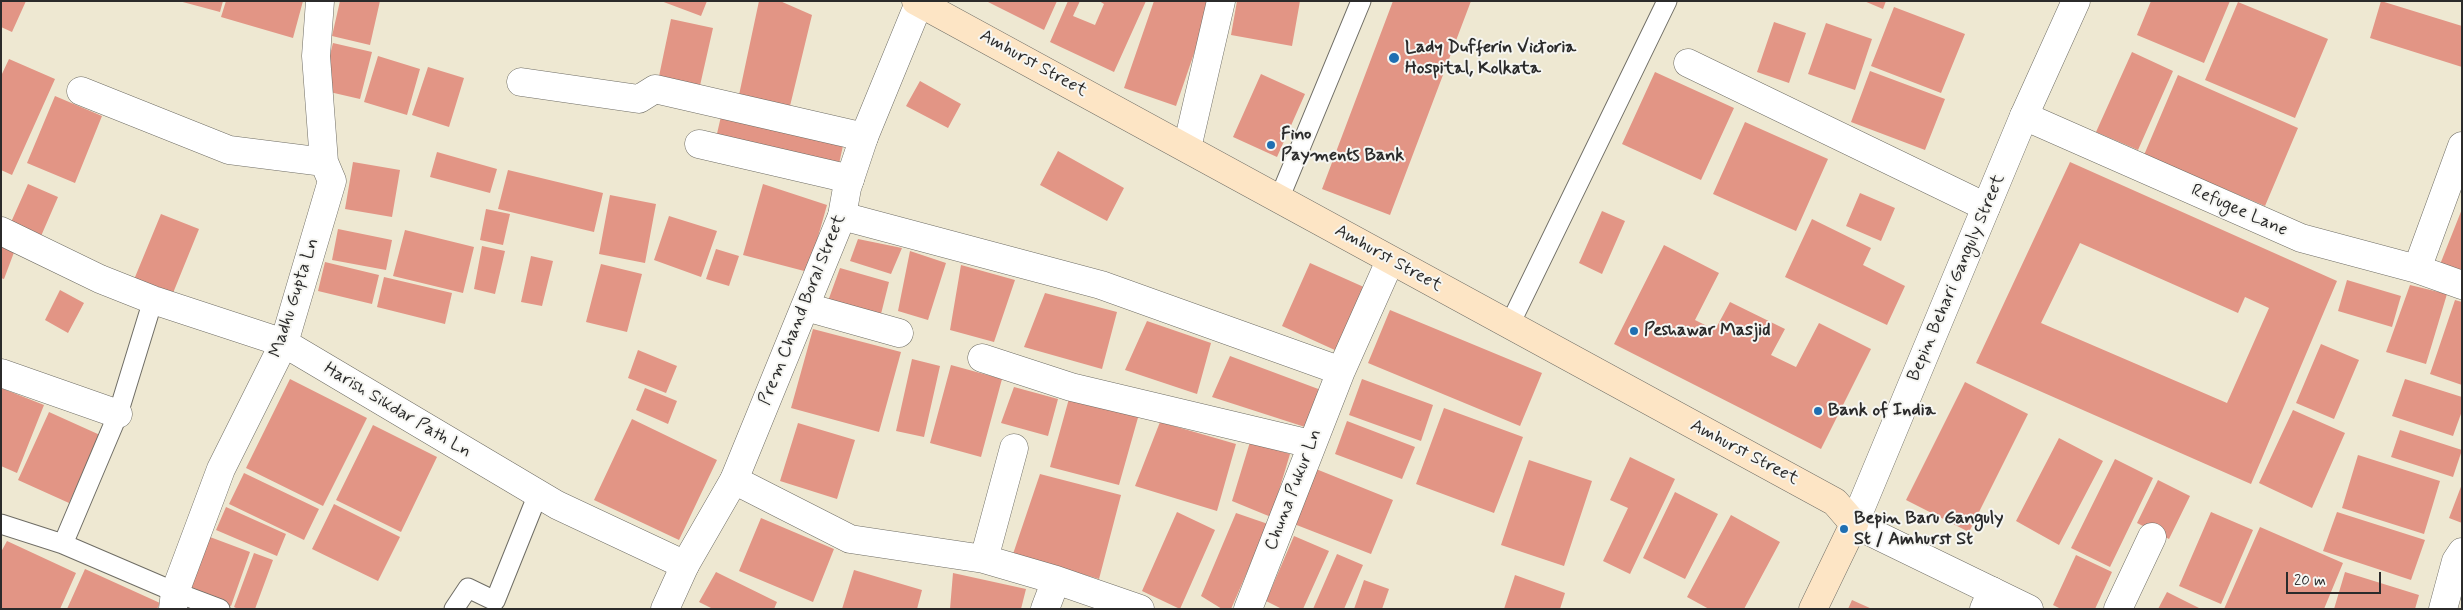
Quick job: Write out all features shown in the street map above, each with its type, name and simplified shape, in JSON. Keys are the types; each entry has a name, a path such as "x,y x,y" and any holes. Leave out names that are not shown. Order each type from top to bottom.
{"main road":[{"name":"Amhurst Street","path":"918,2 947,8 1187,148 1509,326 1835,502 1854,524"},
{"name":"Bepin Behari Ganguly Street","path":"1813,609 1854,524"}],"street":[{"name":"Madhu Gupta Ln","path":"174,601 221,469 284,343 332,181 324,162 316,56 320,1"},
{"path":"1187,148 1221,1"},
{"name":"Bepin Behari Ganguly Street","path":"1854,524 2024,116 2076,1"},
{"name":"Prem Chand Boral Street","path":"664,609 685,565 734,480 842,216 850,179 864,137 918,2"},
{"path":"1688,63 1986,207"},
{"path":"521,82 639,99 655,89 864,137"},
{"path":"81,91 229,150 324,162"},
{"name":"Refugee Lane","path":"2024,116 2301,238 2417,269 2462,285"},
{"path":"699,144 850,179"},
{"path":"2417,269 2462,146"},
{"path":"842,216 1101,285 1341,371"},
{"name":"Harish Sikdar Path Ln","path":"1,231 100,279 153,300 284,343 538,494 685,565"},
{"name":"Chuna Pukur Ln","path":"1248,609 1311,444 1390,260"},
{"path":"806,307 899,333"},
{"path":"982,358 1071,387 1311,444"},
{"path":"1,373 118,414"},
{"path":"984,559 1014,448"},
{"path":"734,480 850,539 984,559 1056,580 1140,609"},
{"path":"1854,524 1988,600 2029,609"},
{"path":"2118,609 2152,537"},
{"path":"2443,609 2456,561 2462,552"},
{"path":"1045,609 1056,580"}],"lane":[{"path":"1279,199 1361,1"},
{"path":"1509,326 1667,1"},
{"path":"63,544 118,414 153,300"},
{"path":"454,609 468,588 495,601 538,494"},
{"path":"1,524 63,544 174,601 220,609"}],"building":[{"path":"1,1 26,1 12,32 1,27"},
{"path":"179,1 223,1 220,12"},
{"path":"226,1 303,1 293,38 221,17"},
{"path":"340,1 380,1 370,45 332,36"},
{"path":"661,1 707,1 701,16"},
{"path":"759,1 780,1 812,15 790,106 739,95"},
{"path":"986,1 1057,1 1044,30"},
{"path":"1068,1 1080,1 1073,16 1095,25 1104,4 1099,1 1146,1 1114,72 1050,42"},
{"path":"1154,1 1212,1 1176,106 1124,88"},
{"path":"1237,1 1300,1 1292,46 1231,35"},
{"path":"1393,1 1471,1 1390,215 1322,189"},
{"path":"1864,1 1886,1 1883,9"},
{"path":"2151,1 2230,1 2204,63 2137,35"},
{"path":"2381,1 2462,26 2462,67 2370,38"},
{"path":"2238,2 2328,39 2295,118 2205,80"},
{"path":"1894,7 1965,34 1941,93 1871,66"},
{"path":"671,19 713,28 699,90 658,81"},
{"path":"1774,22 1806,33 1789,83 1757,72"},
{"path":"1826,23 1872,39 1855,90 1808,74"},
{"path":"333,43 372,52 360,99 321,90"},
{"path":"2132,52 2173,71 2138,150 2096,132"},
{"path":"378,56 420,69 407,115 364,102"},
{"path":"9,59 55,79 12,175 1,170 1,76"},
{"path":"428,67 464,78 449,127 412,115"},
{"path":"1870,71 1945,99 1925,150 1851,122"},
{"path":"1655,72 1734,108 1701,180 1622,144"},
{"path":"1261,74 1305,94 1277,157 1233,137"},
{"path":"2178,75 2298,128 2265,206 2144,155"},
{"path":"920,81 961,104 948,128 906,106"},
{"path":"55,96 102,116 75,183 27,163"},
{"path":"722,112 844,141 839,164 716,138"},
{"path":"1745,122 1828,159 1796,231 1713,194"},
{"path":"1058,151 1124,188 1107,221 1040,185"},
{"path":"437,152 497,169 490,193 430,177"},
{"path":"353,162 400,170 392,217 345,209"},
{"path":"2070,162 2337,281 2251,484 1976,363","holes":["2080,243 2238,313 2245,297 2269,308 2227,403 2041,323"]},
{"path":"508,170 603,193 594,232 498,209"},
{"path":"28,184 58,197 38,243 8,229"},
{"path":"763,184 827,205 808,272 743,255"},
{"path":"1860,193 1895,208 1881,241 1846,226"},
{"path":"610,195 656,204 645,263 599,254"},
{"path":"486,209 510,214 503,245 480,240"},
{"path":"2462,209 2462,275 2439,267"},
{"path":"1602,211 1625,221 1602,274 1579,263"},
{"path":"161,214 199,229 171,298 133,282"},
{"path":"669,216 717,231 701,277 654,260"},
{"path":"1812,219 1871,248 1863,265 1905,286 1887,325 1785,277"},
{"path":"338,229 392,240 386,270 332,260"},
{"path":"405,230 474,247 463,293 393,276"},
{"path":"858,239 902,248 891,274 850,261"},
{"path":"1,241 16,247 4,279 1,278"},
{"path":"1664,245 1719,273 1695,320 1715,330 1730,302 1785,329 1771,355 1796,367 1819,323 1871,349 1821,449 1614,344"},
{"path":"482,246 505,251 495,294 474,289"},
{"path":"716,249 739,256 729,286 706,279"},
{"path":"910,251 946,263 928,320 898,311"},
{"path":"531,256 553,261 542,306 521,302"},
{"path":"325,262 379,275 372,304 318,291"},
{"path":"1310,263 1366,288 1337,351 1282,326"},
{"path":"601,264 642,274 627,332 586,322"},
{"path":"961,265 1015,280 994,342 950,330"},
{"path":"840,268 889,282 881,314 828,301"},
{"path":"384,277 452,293 445,324 377,307"},
{"path":"2347,280 2401,296 2392,327 2338,311"},
{"path":"2410,285 2447,294 2426,364 2386,352"},
{"path":"60,290 84,303 68,333 45,320"},
{"path":"1045,293 1117,312 1102,369 1024,347"},
{"path":"2455,300 2462,302 2462,385 2430,374"},
{"path":"1390,310 1542,373 1520,426 1368,363"},
{"path":"1147,321 1211,343 1197,394 1125,370"},
{"path":"813,329 901,352 879,432 791,408"},
{"path":"2321,344 2359,360 2334,419 2296,403"},
{"path":"638,350 677,366 666,393 628,378"},
{"path":"1230,356 1321,390 1305,427 1212,397"},
{"path":"912,359 940,366 924,437 896,431"},
{"path":"951,365 1002,379 981,457 930,443"},
{"path":"290,379 367,418 323,506 246,468"},
{"path":"1362,379 1433,405 1421,441 1349,415"},
{"path":"2405,379 2462,397 2462,411 2453,436 2392,416"},
{"path":"1965,382 2028,414 1969,532 1906,500"},
{"path":"1014,387 1058,399 1048,436 1001,423"},
{"path":"1,388 44,405 17,473 1,466"},
{"path":"645,388 677,401 668,424 636,410"},
{"path":"1070,395 1139,414 1119,485 1050,467"},
{"path":"1444,408 1523,437 1494,513 1416,484"},
{"path":"2293,410 2345,433 2312,508 2259,483"},
{"path":"49,412 100,435 69,503 18,480"},
{"path":"632,419 717,460 679,540 594,500"},
{"path":"1347,421 1415,447 1402,479 1335,454"},
{"path":"1160,422 1236,444 1217,511 1135,486"},
{"path":"798,423 855,440 837,499 780,481"},
{"path":"373,425 437,457 401,532 336,500"},
{"path":"2400,430 2462,450 2453,477 2391,457"},
{"path":"2059,438 2103,461 2059,545 2016,521"},
{"path":"1250,442 1290,454 1271,517 1232,501"},
{"path":"2358,455 2440,481 2424,534 2342,508"},
{"path":"1630,457 1675,479 1630,574 1603,561 1628,508 1610,500"},
{"path":"2115,459 2153,478 2110,567 2071,548"},
{"path":"1529,460 1592,481 1564,566 1501,545"},
{"path":"1316,469 1393,500 1371,554 1294,524"},
{"path":"244,473 319,509 304,540 229,504"},
{"path":"1040,474 1121,495 1099,579 1013,554"},
{"path":"2158,480 2190,496 2169,539 2137,523"},
{"path":"2462,484 2462,523 2449,518"},
{"path":"1675,492 1718,514 1685,579 1643,558"},
{"path":"334,504 400,537 378,581 312,549"},
{"path":"226,507 286,534 277,556 216,530"},
{"path":"1177,512 1215,530 1180,609 1142,591"},
{"path":"2211,512 2253,530 2221,604 2179,586"},
{"path":"2337,512 2425,540 2411,580 2323,551"},
{"path":"1236,513 1268,524 1231,609 1222,609 1201,596"},
{"path":"1731,515 1780,542 1744,609 1709,609 1687,597"},
{"path":"761,518 834,549 813,602 739,571"},
{"path":"2260,527 2343,563 2324,609 2224,609"},
{"path":"1294,536 1329,551 1303,609 1282,609 1266,601"},
{"path":"210,537 250,552 231,606 190,591"},
{"path":"7,541 76,573 60,609 1,609 1,552"},
{"path":"254,553 273,560 255,609 238,609 234,607"},
{"path":"1337,554 1363,565 1344,609 1313,609"},
{"path":"2076,555 2112,572 2095,609 2061,609 2053,605"},
{"path":"85,569 160,603 157,609 67,609"},
{"path":"854,570 922,590 917,609 842,609"},
{"path":"716,572 777,602 774,609 713,609 699,602"},
{"path":"2345,572 2419,595 2415,609 2334,609"},
{"path":"953,573 1026,589 1021,609 950,609"},
{"path":"1515,575 1565,593 1560,609 1504,609"},
{"path":"1364,580 1389,589 1382,609 1354,609"},
{"path":"2167,592 2201,609 2158,609"},
{"path":"1852,600 1872,609 1848,609"}],"place":[{"name":"Lady Dufferin Victoria Hospital, Kolkata","path":"1394,58"},
{"name":"Fino Payments Bank","path":"1271,145"},
{"name":"Peshawar Masjid","path":"1634,331"},
{"name":"Bank of India","path":"1818,411"},
{"name":"Bepin Baru Ganguly St / Amhurst St","path":"1844,529"}]}
